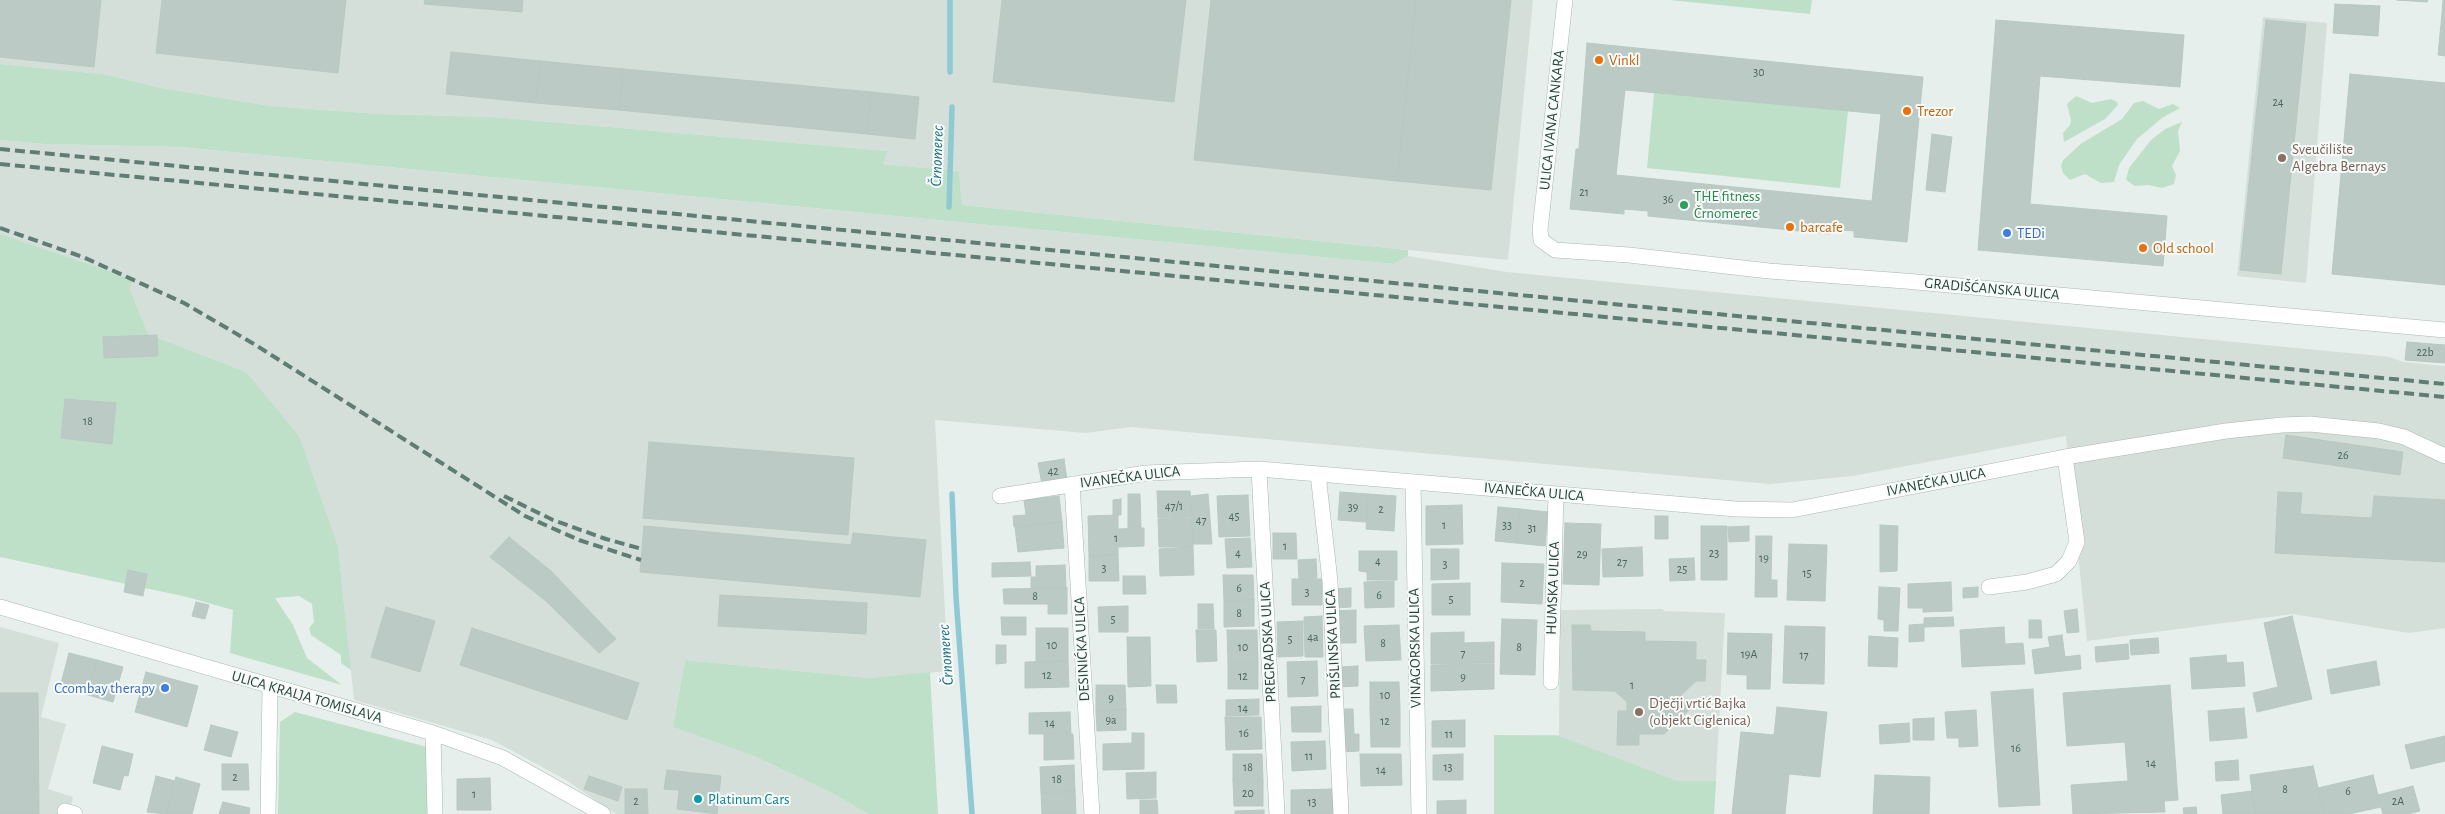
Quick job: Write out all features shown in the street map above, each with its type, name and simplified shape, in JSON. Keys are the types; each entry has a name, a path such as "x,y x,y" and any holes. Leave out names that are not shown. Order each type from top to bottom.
{"street":[{"name":"ULICA IVANA CANKARA","path":"1541,240 1541,218 1565,0"},
{"name":"GRADIŠĆANSKA ULICA","path":"1541,240 1555,250 1629,255 1769,271 1905,281 2445,330"},
{"name":"IVANEČKA ULICA","path":"1000,496 1146,473 1258,469 1736,509 1792,510 2065,457 2226,431 2310,424 2379,431 2404,437 2440,453"},
{"path":"1989,587 2027,582 2056,574 2069,560 2077,542 2065,457"},
{"name":"PREGRADSKA ULICA","path":"1258,469 1277,814"},
{"name":"PRIŠLINSKA ULICA","path":"1318,474 1330,581 1341,814"},
{"name":"VINAGORSKA ULICA","path":"1412,482 1419,814"},
{"name":"DESINIĆKA ULICA","path":"1072,484 1092,814"},
{"name":"HUMSKA ULICA","path":"1550,682 1556,494"},
{"name":"ULICA KRALJA TOMISLAVA","path":"0,608 433,733 503,758 603,814"},
{"path":"268,814 270,686"},
{"path":"433,733 434,814"}],"shaded area":[{"path":"0,0 1533,0 1508,260 962,205 959,171 883,164 888,151 493,117 380,114 271,106 161,88 101,74 0,64"},
{"name":"Sveučilište Algebra Bernays","path":"2263,17 2327,23 2306,283 2237,276"},
{"path":"0,140 44,144 179,147 1394,264 1408,256 1507,272 2390,357 2403,362 2445,366 2445,628 2409,633 2293,614 2087,641 2066,436 1853,476 1770,484 1131,427 1086,433 935,420 948,671 869,678 685,660 673,727 754,756 830,792 868,814 616,814 566,780 492,740 354,700 338,547 246,372 148,334 130,289 133,279 0,234"},
{"name":"Dječji vrtić Bajka (objekt Ciglenica)","path":"1663,609 1664,611 1725,613 1714,814 1494,814 1494,735 1559,735 1560,610"},
{"path":"0,627 59,643 41,717 66,724 48,789 73,797 69,814 0,814"}],"green space":[{"path":"1669,0 1812,0 1810,14"},
{"path":"0,64 102,74 161,88 271,106 380,114 493,117 888,151 883,164 959,171 962,205 1408,250 1408,256 1394,264 180,147 44,144 0,140"},
{"path":"1654,93 1848,111 1840,188 1647,168"},
{"path":"2076,96 2092,103 2111,99 2117,102 2118,105 2105,119 2064,142 2063,133 2070,125 2071,120 2067,104"},
{"path":"2143,101 2159,109 2173,104 2180,108 2162,118 2137,139 2119,165 2114,182 2101,183 2085,174 2070,180 2063,173 2061,166 2063,160 2082,143 2122,119 2134,103"},
{"path":"2182,122 2178,131 2180,151 2172,166 2176,175 2174,184 2162,188 2148,185 2135,186 2126,180 2129,168 2151,140 2165,129"},
{"path":"0,234 133,279 130,289 148,334 246,372 299,436 338,547 351,670 341,663 341,655 311,635 309,628 314,622 312,604 299,596 275,598 293,625 307,658 342,685 230,653 233,610 187,597 0,557"},
{"path":"685,660 869,678 930,672 938,814 868,814 830,792 754,756 673,727"},
{"path":"295,712 431,748 431,814 278,814 280,722"},
{"path":"1494,735 1559,736 1677,781 1716,781 1714,814 1494,814"}],"building":[{"path":"0,0 101,0 94,67 0,57"},
{"path":"162,0 346,0 338,73 156,53"},
{"path":"425,0 523,0 522,12 424,4"},
{"path":"1002,0 1186,0 1174,102 993,82"},
{"path":"1211,0 1416,0 1397,181 1194,160"},
{"path":"1416,0 1511,0 1491,190 1397,181"},
{"path":"2397,0 2428,0 2427,2"},
{"path":"2443,0 2445,0 2445,14 2442,14"},
{"path":"2335,4 2380,6 2378,36 2333,33"},
{"path":"2442,14 2445,14 2445,56 2438,55"},
{"path":"1996,20 2184,35 2180,87 2040,76 2030,204 2167,216 2163,266 1978,250"},
{"path":"2266,20 2306,24 2281,274 2240,270"},
{"path":"1587,43 1923,77 1907,242 1854,237 1854,231 1830,229 1830,234 1648,216 1648,211 1624,209 1624,214 1570,209 1576,149 1579,149","holes":["1625,90 1881,114 1872,201 1616,175"]},
{"path":"451,52 540,61 536,103 446,94"},
{"path":"540,61 623,69 619,110 536,103"},
{"path":"623,69 871,92 867,134 619,110"},
{"path":"2350,74 2445,83 2445,285 2332,274"},
{"path":"871,92 919,97 915,139 867,134"},
{"path":"1932,134 1952,137 1945,192 1926,190"},
{"path":"157,335 158,356 104,358 103,337"},
{"path":"2407,342 2445,345 2445,363 2405,360"},
{"path":"65,399 116,403 112,444 61,438"},
{"path":"2286,435 2403,452 2400,475 2283,458"},
{"path":"649,442 854,458 848,535 643,518"},
{"path":"1064,459 1067,480 1042,484 1038,463"},
{"path":"1157,491 1190,491 1192,517 1158,518"},
{"path":"1340,492 1368,494 1366,522 1338,520"},
{"path":"2278,492 2302,493 2300,514 2372,518 2374,496 2445,500 2445,562 2275,553"},
{"path":"1128,494 1140,494 1141,528 1128,528"},
{"path":"1208,494 1212,544 1193,544 1191,496"},
{"path":"1368,494 1396,496 1394,531 1366,529"},
{"path":"1248,495 1250,536 1219,537 1217,496"},
{"path":"1059,496 1062,522 1014,527 1013,516 1026,515 1024,500"},
{"path":"1121,499 1121,515 1113,515 1113,500"},
{"path":"1462,505 1463,544 1426,545 1426,506"},
{"path":"1498,507 1520,509 1516,543 1495,541"},
{"path":"1520,509 1548,512 1545,546 1516,543"},
{"path":"1118,515 1118,529 1144,528 1144,546 1118,547 1118,555 1089,556 1088,516"},
{"path":"1655,516 1668,516 1668,539 1655,539"},
{"path":"1192,518 1193,547 1159,547 1158,519"},
{"path":"1062,522 1064,548 1018,552 1015,527"},
{"path":"1565,523 1601,524 1599,585 1563,584"},
{"path":"1880,525 1898,526 1897,571 1880,572"},
{"path":"644,526 851,545 853,533 926,540 920,597 640,572"},
{"path":"1701,526 1727,526 1727,580 1701,580"},
{"path":"1749,526 1749,541 1729,542 1728,527"},
{"path":"1273,533 1296,533 1297,559 1273,559"},
{"path":"1756,536 1772,536 1771,580 1777,580 1777,597 1755,597"},
{"path":"509,537 551,571 616,639 599,653 546,601 490,557"},
{"path":"1250,538 1252,567 1227,568 1225,539"},
{"path":"1789,544 1827,545 1825,601 1787,600"},
{"path":"1193,547 1194,575 1160,576 1159,549"},
{"path":"1642,547 1643,576 1603,577 1602,549"},
{"path":"1431,549 1459,549 1459,579 1431,580"},
{"path":"1359,551 1397,551 1397,580 1367,580 1367,572 1359,571"},
{"path":"1118,555 1119,581 1089,581 1089,556"},
{"path":"1694,558 1695,580 1670,581 1669,559"},
{"path":"1316,559 1317,578 1299,579 1298,560"},
{"path":"1030,562 1031,576 992,577 992,563"},
{"path":"1502,563 1544,564 1542,604 1501,602"},
{"path":"1065,565 1066,588 1031,588 1031,577 1036,577 1036,566"},
{"path":"128,570 147,574 143,596 124,592"},
{"path":"1223,575 1253,575 1254,600 1224,601"},
{"path":"1123,576 1145,576 1146,594 1123,594"},
{"path":"1292,579 1322,579 1322,605 1292,605"},
{"path":"1394,581 1394,607 1365,608 1364,582"},
{"path":"1951,582 1952,611 1923,612 1923,608 1908,608 1908,584"},
{"path":"1470,583 1470,615 1432,615 1432,584"},
{"path":"1879,587 1900,588 1898,631 1884,631 1884,620 1878,619"},
{"path":"1978,587 1978,597 1963,598 1963,588"},
{"path":"1067,588 1067,614 1048,614 1048,604 1004,604 1003,589"},
{"path":"1351,588 1351,607 1334,608 1333,589"},
{"path":"720,595 867,603 866,634 718,626"},
{"path":"1254,600 1254,626 1224,627 1224,601"},
{"path":"196,602 209,605 205,619 192,616"},
{"path":"1198,604 1213,604 1214,629 1198,629"},
{"path":"1128,606 1128,632 1099,632 1098,607"},
{"path":"386,607 435,621 420,672 371,657"},
{"path":"2077,609 2079,632 2067,633 2064,611"},
{"path":"1356,610 1356,643 1335,643 1335,611"},
{"path":"1322,616 1323,657 1305,657 1304,617"},
{"path":"2292,616 2312,699 2257,712 2253,693 2278,687 2264,623"},
{"path":"1001,617 1026,617 1026,635 1002,635"},
{"path":"1953,617 1954,626 1924,627 1924,618"},
{"path":"1502,619 1537,620 1535,675 1500,674"},
{"path":"2029,620 2041,620 2042,638 2029,638"},
{"path":"1303,621 1303,656 1278,657 1277,622"},
{"path":"1924,624 1924,641 1909,642 1909,625"},
{"path":"1399,625 1401,660 1366,661 1364,626"},
{"path":"1572,625 1590,625 1591,631 1645,632 1645,641 1696,642 1696,660 1706,660 1705,681 1696,681 1680,696 1692,707 1664,734 1639,734 1639,745 1617,745 1618,711 1627,711 1627,702 1615,691 1573,690"},
{"path":"1785,626 1825,627 1824,684 1783,683"},
{"path":"2004,627 2005,644 2023,643 2025,664 1962,667 1960,630"},
{"path":"472,628 639,683 627,720 460,665"},
{"path":"1036,628 1068,628 1068,661 1036,662"},
{"path":"1196,630 1216,630 1217,661 1197,662"},
{"path":"1227,630 1257,630 1258,663 1228,663"},
{"path":"1464,632 1464,643 1494,642 1494,663 1431,664 1431,633"},
{"path":"1728,633 1772,634 1770,689 1747,689 1747,675 1727,674"},
{"path":"2062,635 2065,657 2080,655 2081,669 2035,674 2032,650 2050,647 2048,637"},
{"path":"1869,636 1898,638 1897,667 1868,666"},
{"path":"1127,637 1150,637 1151,686 1128,687"},
{"path":"2158,638 2159,653 2131,655 2130,640"},
{"path":"2128,644 2129,659 2096,662 2095,647"},
{"path":"996,645 1006,645 1006,663 996,664"},
{"path":"69,653 97,660 88,695 60,687"},
{"path":"2226,655 2227,663 2243,662 2245,686 2192,689 2190,658"},
{"path":"97,660 123,667 113,702 88,695"},
{"path":"1068,661 1069,687 1025,688 1025,662"},
{"path":"1317,661 1318,696 1288,697 1287,662"},
{"path":"2376,661 2380,685 2331,694 2327,670"},
{"path":"1228,663 1258,663 1258,689 1228,689"},
{"path":"1494,664 1494,689 1431,691 1431,665"},
{"path":"1358,666 1358,686 1338,687 1338,667"},
{"path":"146,672 198,686 187,727 135,712"},
{"path":"1370,682 1399,682 1400,708 1370,708"},
{"path":"1096,685 1125,685 1126,710 1096,711"},
{"path":"1156,685 1176,685 1177,703 1157,703"},
{"path":"2170,685 2178,800 2164,801 2165,812 2073,814 2071,785 2128,781 2125,742 2067,746 2063,693"},
{"path":"2033,689 2040,805 1999,807 1991,692"},
{"path":"0,693 38,693 39,814 0,814"},
{"path":"1259,699 1259,715 1226,716 1226,700"},
{"path":"1321,706 1321,732 1292,732 1291,707"},
{"path":"1777,707 1827,712 1820,777 1789,774 1785,814 1732,814 1741,732 1774,735"},
{"path":"1370,708 1400,708 1400,747 1371,747"},
{"path":"2244,708 2247,738 2210,741 2208,711"},
{"path":"1340,709 1353,709 1354,734 1359,734 1359,751 1341,752"},
{"path":"1126,710 1126,730 1097,731 1096,711"},
{"path":"1976,710 1978,746 1959,747 1959,738 1947,738 1945,712"},
{"path":"1070,712 1071,734 1029,734 1029,713"},
{"path":"1225,717 1261,717 1262,749 1226,750"},
{"path":"1934,718 1934,740 1913,740 1913,719"},
{"path":"1465,720 1465,747 1432,747 1432,721"},
{"path":"1909,723 1910,742 1880,744 1879,725"},
{"path":"211,725 238,732 231,757 204,750"},
{"path":"1132,733 1144,733 1144,769 1103,770 1103,744 1132,743"},
{"path":"1044,734 1073,734 1074,759 1044,760"},
{"path":"2445,736 2445,761 2411,769 2405,745"},
{"path":"1325,741 1326,769 1292,771 1291,742"},
{"path":"102,746 133,754 128,776 124,775 120,790 93,783"},
{"path":"1233,754 1262,754 1263,780 1233,780"},
{"path":"1360,754 1401,754 1402,785 1361,786"},
{"path":"1463,754 1463,780 1433,780 1433,755"},
{"path":"2238,760 2239,780 2216,781 2215,762"},
{"path":"222,764 248,764 249,790 222,790"},
{"path":"1074,765 1075,791 1041,793 1040,767"},
{"path":"2313,766 2324,814 2255,814 2250,775"},
{"name":"Platinum Cars","path":"667,770 721,776 717,814 677,809 679,790 664,789"},
{"path":"1156,772 1156,798 1127,799 1126,773"},
{"path":"1875,775 1930,777 1929,814 1873,814"},
{"path":"2373,775 2381,807 2349,814 2324,814 2318,788"},
{"path":"156,776 175,781 166,814 147,812"},
{"path":"589,776 622,787 618,801 584,789"},
{"path":"176,777 200,784 192,814 166,814"},
{"path":"490,778 491,810 457,810 457,779"},
{"path":"1233,780 1263,780 1263,806 1234,806"},
{"path":"2413,786 2420,811 2408,814 2383,814 2378,795"},
{"path":"625,789 647,789 648,814 625,814"},
{"path":"1333,789 1333,814 1291,814 1291,790"},
{"path":"1075,791 1076,814 1042,814 1041,793"},
{"path":"2252,791 2255,814 2223,814 2221,795"},
{"path":"1140,800 1157,800 1158,814 1140,814"},
{"path":"1466,800 1466,814 1437,814 1437,801"},
{"path":"223,802 250,808 249,814 219,814"},
{"path":"2196,807 2197,814 2184,814 2183,808"},
{"path":"1264,810 1264,814 1235,814 1235,811"}],"waterway":[{"name":"Črnomerec","path":"950,0 950,72"},
{"name":"Črnomerec","path":"949,207 952,107"},
{"name":"Črnomerec","path":"952,494 956,597 972,814"}],"railway":[{"path":"0,149 2445,384"},
{"path":"0,164 2445,397"},
{"path":"0,228 83,257 184,303 254,344 525,516 579,540 641,560"},
{"path":"504,496 553,520 606,539 642,549"}],"place":[{"name":"Vinkl","path":"1599,60"},
{"name":"Trezor","path":"1907,111"},
{"name":"Sveučilište Algebra Bernays","path":"2282,158"},
{"name":"THE fitness Črnomerec","path":"1684,205"},
{"name":"barcafe","path":"1790,227"},
{"name":"TEDi","path":"2007,233"},
{"name":"Old school","path":"2143,248"},
{"name":"Ccombay therapy","path":"165,688"},
{"name":"Dječji vrtić Bajka (objekt Ciglenica)","path":"1639,712"},
{"name":"Platinum Cars","path":"698,799"}]}
